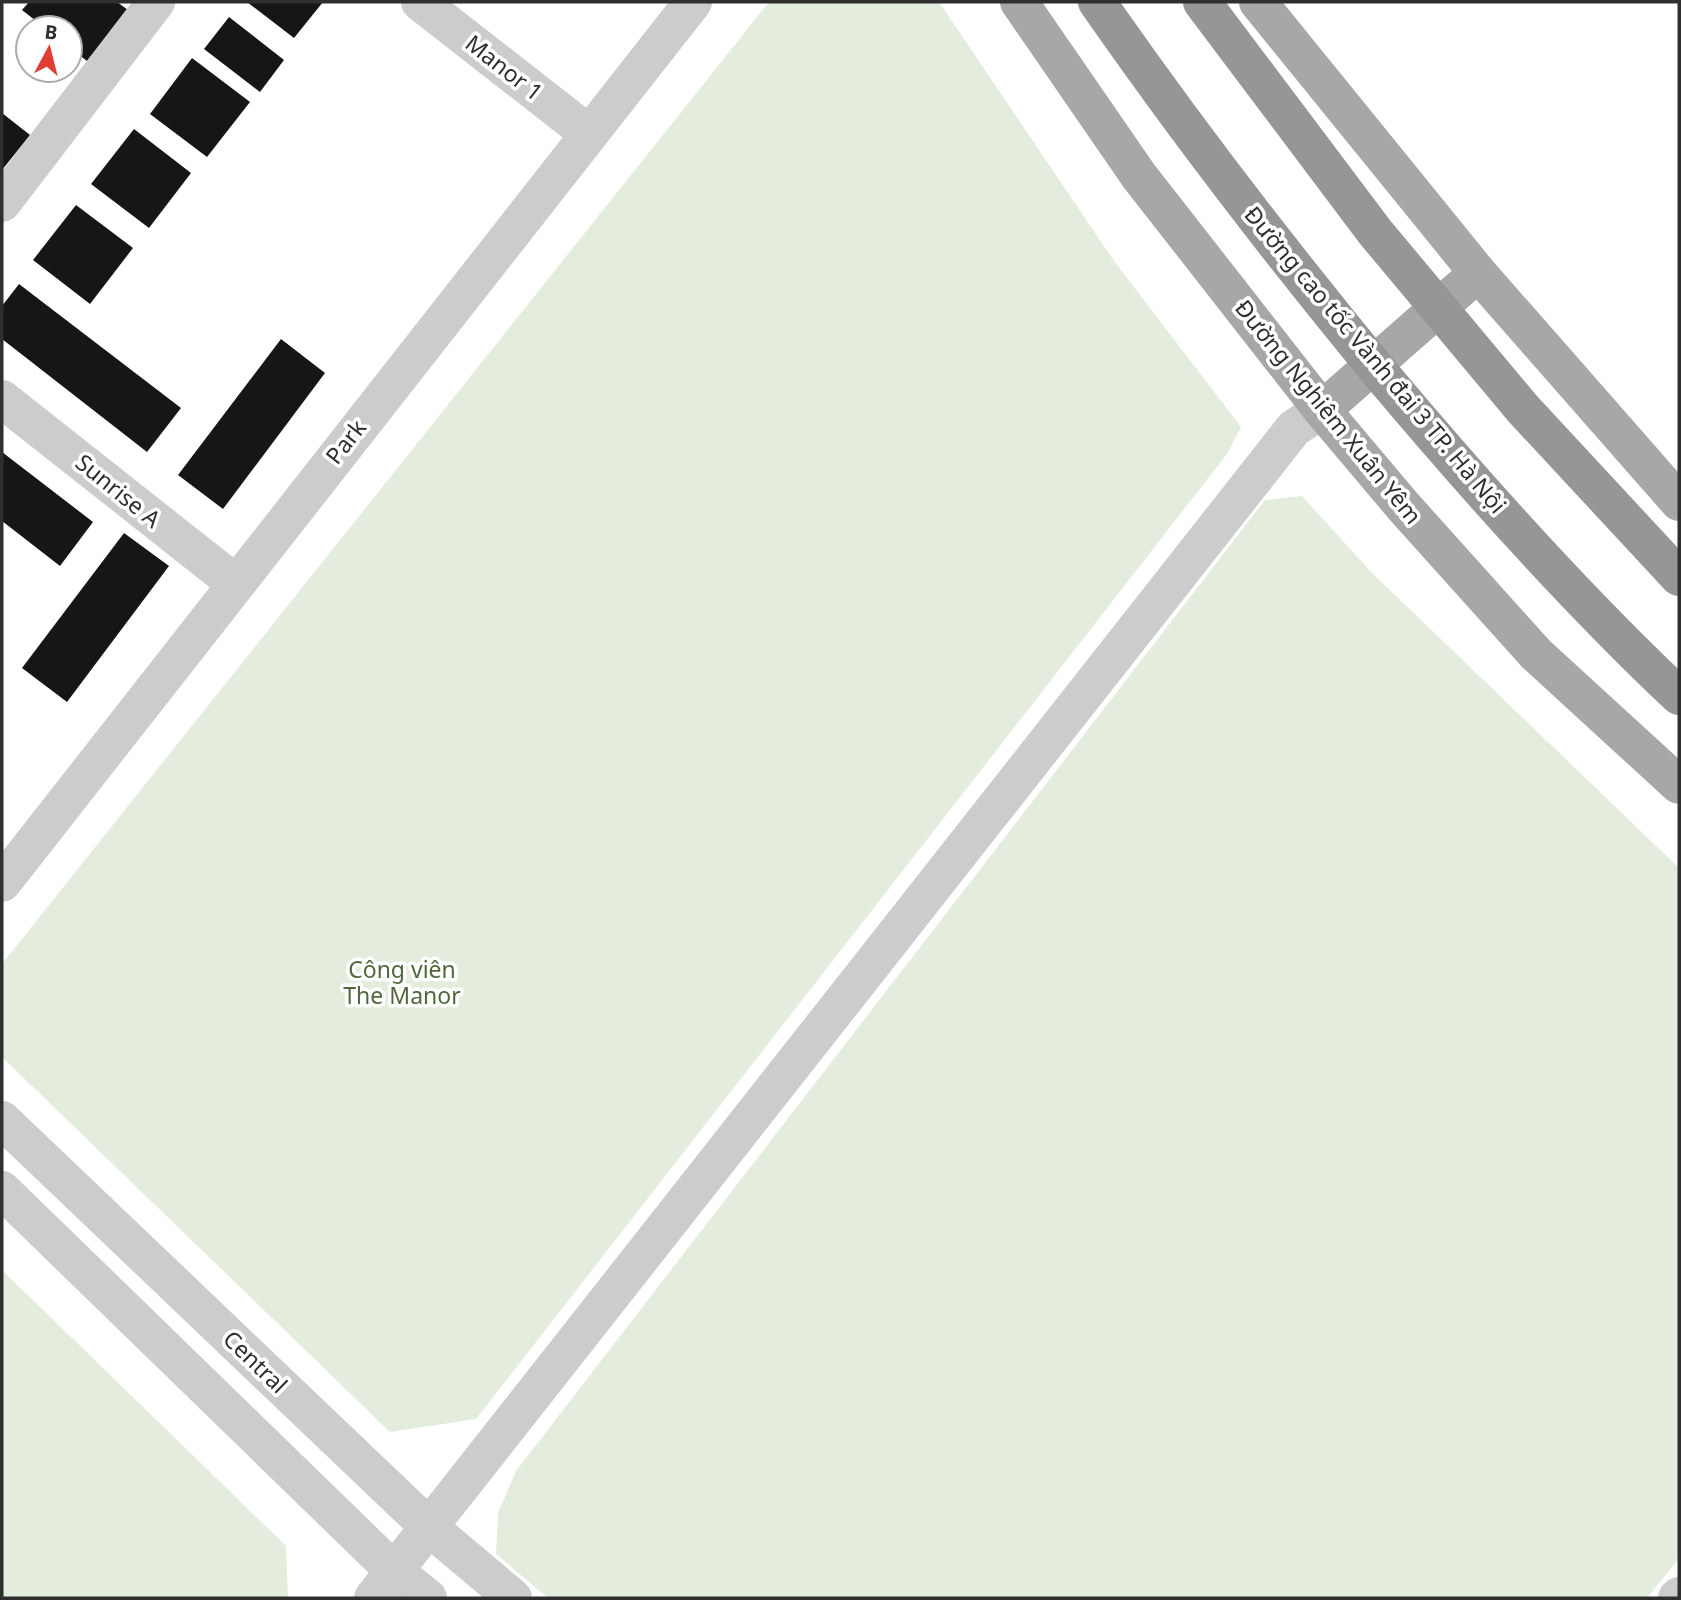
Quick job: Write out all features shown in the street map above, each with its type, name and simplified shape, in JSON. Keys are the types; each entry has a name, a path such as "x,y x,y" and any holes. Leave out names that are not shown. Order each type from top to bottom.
{"highway":[{"name":"Đường cao tốc Vành đai 3 TP. Hà Nội","path":"1097,2 1156,87 1306,284 1457,465 1616,636 1679,696"},
{"path":"1202,2 1375,232 1523,409 1679,578"}],"main road":[{"name":"Đường Nghiêm Xuân Yêm","path":"1019,2 1139,176 1322,410 1403,506 1536,654 1679,785"},
{"path":"1258,2 1478,272 1679,502"},
{"path":"1322,410 1478,272"}],"street":[{"path":"2,203 156,2"},
{"name":"Manor 1","path":"420,2 589,134"},
{"name":"Park","path":"2,883 693,2"},
{"name":"Sunrise A","path":"2,399 235,583"},
{"path":"384,1584 1294,428 1322,410"},
{"name":"Central","path":"2,1120 430,1528 513,1598"},
{"path":"2,1190 384,1584 428,1598"}],"green space":[{"name":"Công viên The Manor","path":"769,2 939,2 1114,261 1241,427 1227,454 476,1419 390,1432 2,1057 2,964"},
{"path":"1302,496 1371,572 1679,868 1679,1558 1647,1598 548,1598 496,1554 498,1513 516,1471 1265,500"},
{"path":"2,1270 286,1546 288,1598 2,1598"}],"building":[{"path":"29,2 117,2 128,10 87,61 84,59 84,14 27,14 22,10"},
{"path":"247,2 323,2 294,38"},
{"path":"229,17 284,60 260,92 204,49"},
{"path":"192,58 250,102 207,157 150,114"},
{"path":"2,113 30,135 2,170"},
{"path":"134,129 191,173 149,228 91,184"},
{"path":"76,205 133,248 90,304 33,260"},
{"path":"19,284 181,408 147,452 2,339 2,306"},
{"path":"281,339 325,373 223,509 178,475"},
{"path":"2,452 93,522 60,566 2,521"},
{"path":"124,533 169,566 67,702 22,668"}]}
